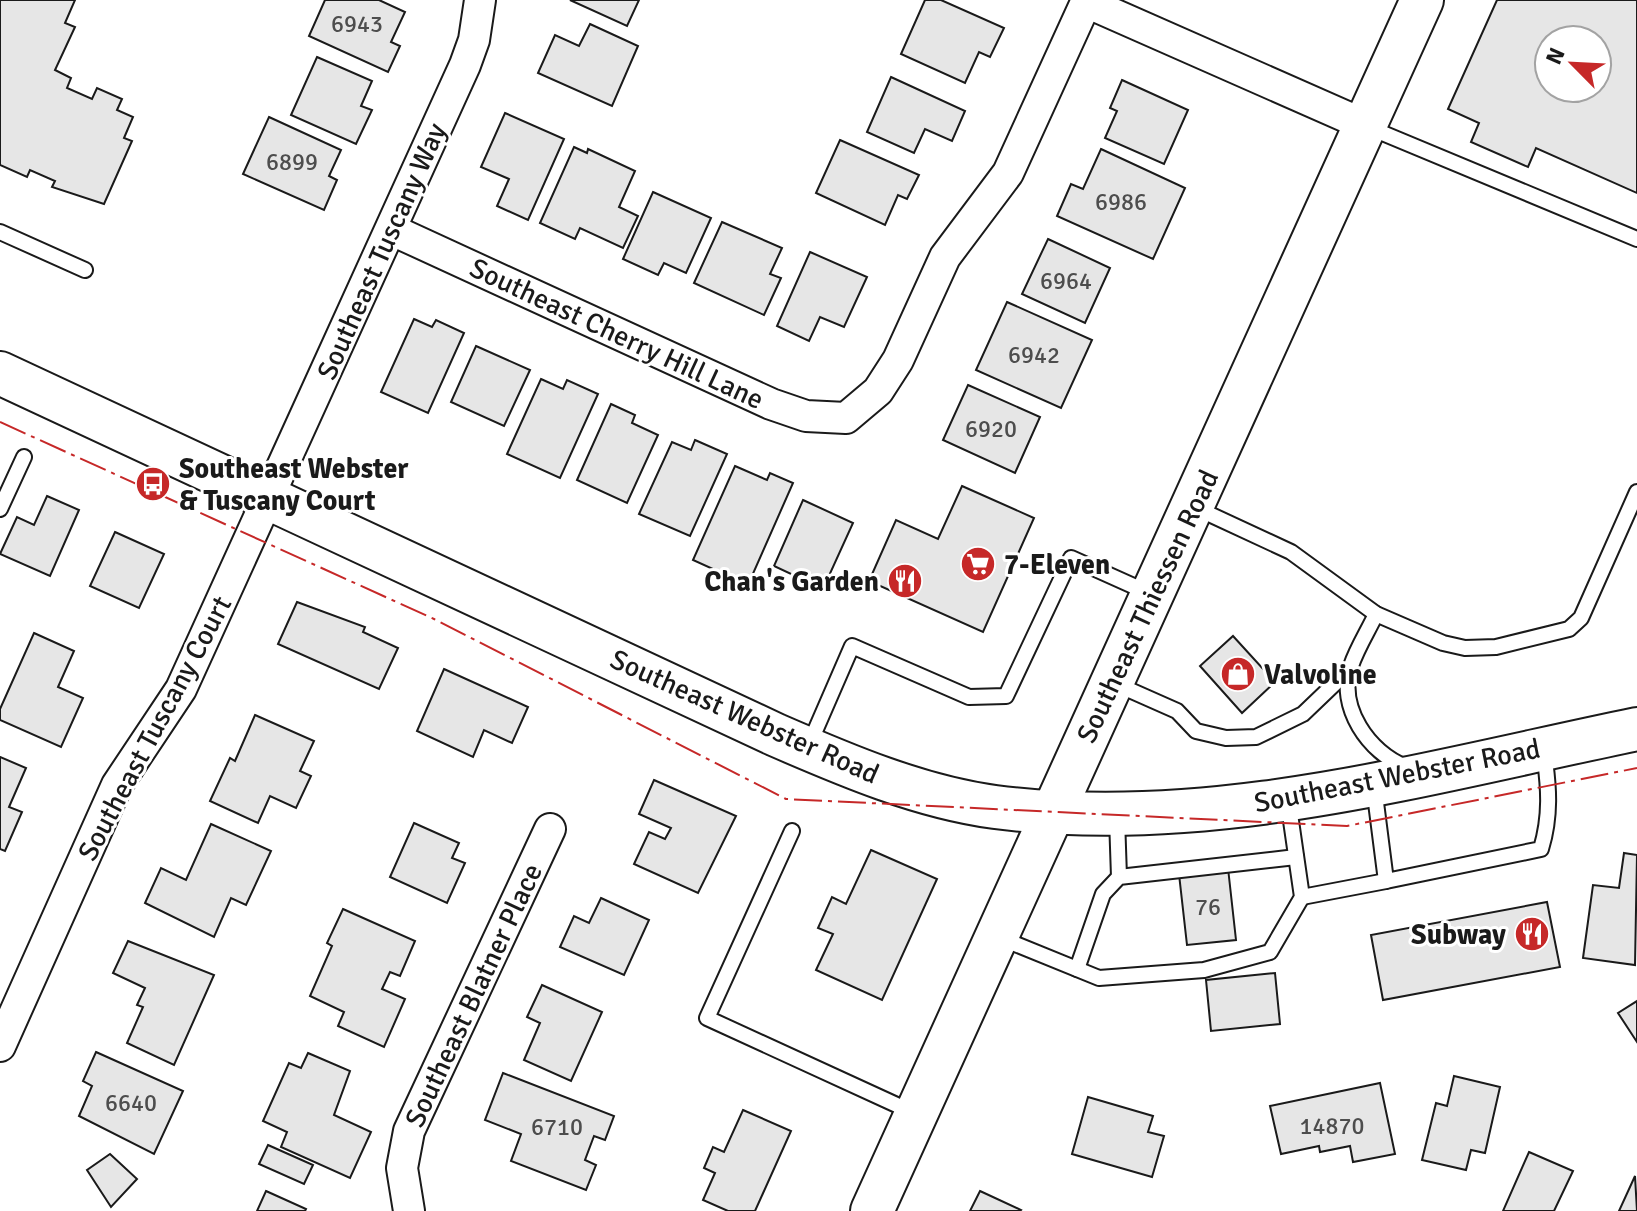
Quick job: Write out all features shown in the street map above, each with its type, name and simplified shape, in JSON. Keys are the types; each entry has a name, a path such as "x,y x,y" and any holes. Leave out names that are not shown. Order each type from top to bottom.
{"main road":[{"name":"Southeast Thiessen Road","path":"872,1211 1422,0"},
{"name":"Southeast Webster Road","path":"0,373 808,749 870,773 993,807 1117,813 1288,799 1637,729"}],"street":[{"name":"Southeast Tuscany Way","path":"269,498 465,65 474,40 480,0"},
{"name":"Southeast Cherry Hill Lane","path":"392,230 771,404 806,416 846,418 878,391 898,360 945,257 1008,173 1086,1"},
{"path":"1086,1 1365,125"},
{"name":"Southeast Tuscany Court","path":"0,1046 117,785 181,689 269,498"},
{"name":"Southeast Blatner Place","path":"409,1211 402,1168 409,1131 550,829"}],"lane":[{"path":"1365,125 1637,239"},
{"path":"0,232 85,270"},
{"path":"0,509 24,457"},
{"path":"1193,507 1291,552 1376,614 1465,648 1496,647 1569,629 1581,618 1637,492"},
{"path":"808,749 852,646 969,697 1006,696 1071,558 1153,594"},
{"path":"1112,682 1177,711 1196,731 1226,738 1256,737 1303,714 1350,669 1376,614"},
{"path":"1350,669 1349,698 1354,718 1389,761 1421,773"},
{"path":"1302,897 1541,849 1548,826 1550,794 1543,748"},
{"path":"1373,783 1386,881"},
{"path":"998,937 1099,978 1204,970 1270,952 1302,897 1288,799"},
{"path":"1117,813 1119,877"},
{"path":"792,831 707,1018 916,1114"},
{"path":"1077,969 1103,894 1119,877 1296,857"}],"building":[{"path":"0,0 75,0 65,23 75,27 55,70 71,78 67,88 92,99 97,88 122,99 117,110 133,117 124,138 132,141 104,204 52,187 55,181 30,170 27,177 0,165"},
{"path":"325,0 379,0 405,12 391,42 400,46 388,72 309,36"},
{"path":"570,0 639,0 627,26"},
{"path":"925,0 941,0 1004,28 990,57 979,52 965,83 901,54"},
{"path":"1497,0 1637,0 1637,193 1536,148 1528,167 1471,142 1479,123 1448,109"},
{"path":"590,24 638,46 612,106 538,73 555,35 579,46"},
{"path":"317,57 372,81 361,106 372,110 356,144 291,115"},
{"path":"891,77 965,111 952,141 925,129 914,153 867,132"},
{"path":"1122,80 1188,110 1164,164 1105,138 1117,111 1110,108"},
{"path":"505,113 564,139 528,220 497,206 509,179 481,167"},
{"path":"269,117 341,150 329,176 337,180 324,210 243,174"},
{"path":"840,140 919,175 907,199 898,195 885,225 816,193"},
{"path":"574,147 587,153 588,149 635,171 619,207 638,216 623,248 580,228 575,239 540,223"},
{"path":"1101,149 1185,188 1153,259 1057,216 1071,184 1083,189"},
{"path":"653,192 711,218 686,273 664,263 658,275 623,259"},
{"path":"722,222 782,248 770,274 781,278 764,315 694,283"},
{"path":"1048,239 1110,268 1085,323 1022,294"},
{"path":"810,252 867,277 844,327 820,317 809,341 777,326"},
{"path":"1007,302 1092,340 1061,408 976,370"},
{"path":"414,319 432,327 436,320 464,333 428,413 381,392"},
{"path":"476,346 530,370 504,426 451,402"},
{"path":"541,379 563,389 567,380 598,394 560,478 507,454"},
{"path":"968,385 1040,417 1015,473 943,440"},
{"path":"611,404 635,415 632,423 658,435 627,503 577,480"},
{"path":"695,440 727,454 690,536 639,514 672,442 691,450"},
{"path":"735,466 767,480 770,473 793,483 748,585 693,560"},
{"path":"962,486 1034,518 983,632 869,581 896,520 938,539"},
{"path":"47,496 79,510 50,576 0,554 17,517 34,525"},
{"path":"803,500 853,523 823,589 774,566"},
{"path":"115,532 164,554 139,608 90,586"},
{"path":"297,602 365,627 363,632 398,648 379,689 278,644"},
{"path":"34,633 74,651 58,687 83,698 61,747 0,720 0,709"},
{"name":"Valvoline","path":"1233,636 1275,682 1242,713 1200,666"},
{"path":"444,669 528,707 512,743 484,730 473,757 417,731"},
{"path":"255,715 314,741 300,771 311,776 296,808 270,796 258,823 210,801 230,758 235,761"},
{"path":"0,757 26,768 9,807 22,812 5,851 0,849"},
{"path":"654,780 736,816 698,893 634,864 649,832 665,839 671,828 639,814"},
{"path":"414,823 459,843 452,858 465,863 447,903 390,877"},
{"path":"211,824 271,851 246,905 231,898 214,937 145,903 161,868 186,880"},
{"path":"871,850 937,879 882,1000 816,970 833,934 818,928 832,897 846,904"},
{"path":"1624,853 1637,855 1635,965 1583,958 1593,885 1619,888"},
{"path":"1228,868 1236,940 1187,945 1179,874"},
{"path":"601,898 649,920 624,975 560,947 574,916 589,923"},
{"path":"1547,902 1560,967 1383,1000 1371,935"},
{"path":"343,909 415,941 400,976 390,972 382,989 405,999 384,1047 338,1026 344,1012 310,996 332,946 327,943"},
{"path":"128,941 214,975 174,1065 127,1043 143,1007 137,1005 145,988 113,973"},
{"path":"1275,973 1280,1024 1211,1031 1206,980"},
{"path":"542,985 602,1012 571,1081 524,1060 540,1023 527,1017"},
{"path":"1637,1001 1637,1042 1618,1013"},
{"path":"96,1052 183,1091 154,1154 79,1116 92,1086 83,1081"},
{"path":"308,1053 350,1071 334,1115 371,1132 350,1178 281,1147 287,1132 263,1121 289,1063 301,1068"},
{"path":"503,1073 614,1116 605,1140 594,1136 585,1160 596,1165 586,1190 511,1161 521,1134 485,1120"},
{"path":"1454,1076 1500,1087 1485,1153 1471,1150 1466,1170 1422,1160 1436,1103 1447,1106"},
{"path":"1380,1083 1395,1154 1353,1162 1350,1146 1320,1152 1319,1146 1281,1154 1270,1106"},
{"path":"1088,1097 1153,1116 1148,1132 1164,1136 1152,1177 1072,1154"},
{"path":"743,1110 791,1131 755,1211 728,1211 703,1200 715,1173 704,1168 713,1147 724,1152"},
{"path":"268,1145 313,1165 304,1184 259,1164"},
{"path":"1529,1152 1573,1171 1554,1211 1503,1211"},
{"path":"110,1154 137,1179 111,1207 87,1170"},
{"path":"1635,1176 1637,1211 1619,1211"},
{"path":"266,1191 306,1209 257,1211"},
{"path":"980,1191 1021,1210 970,1211"}],"power":[{"path":"0,422 434,619 786,799 1347,826 1637,768"}],"place":[{"name":"Southeast Webster & Tuscany Court","path":"153,484"},
{"name":"7-Eleven","path":"978,564"},
{"name":"Chan's Garden","path":"905,581"},
{"name":"Valvoline","path":"1238,674"},
{"name":"Subway","path":"1532,934"}]}
